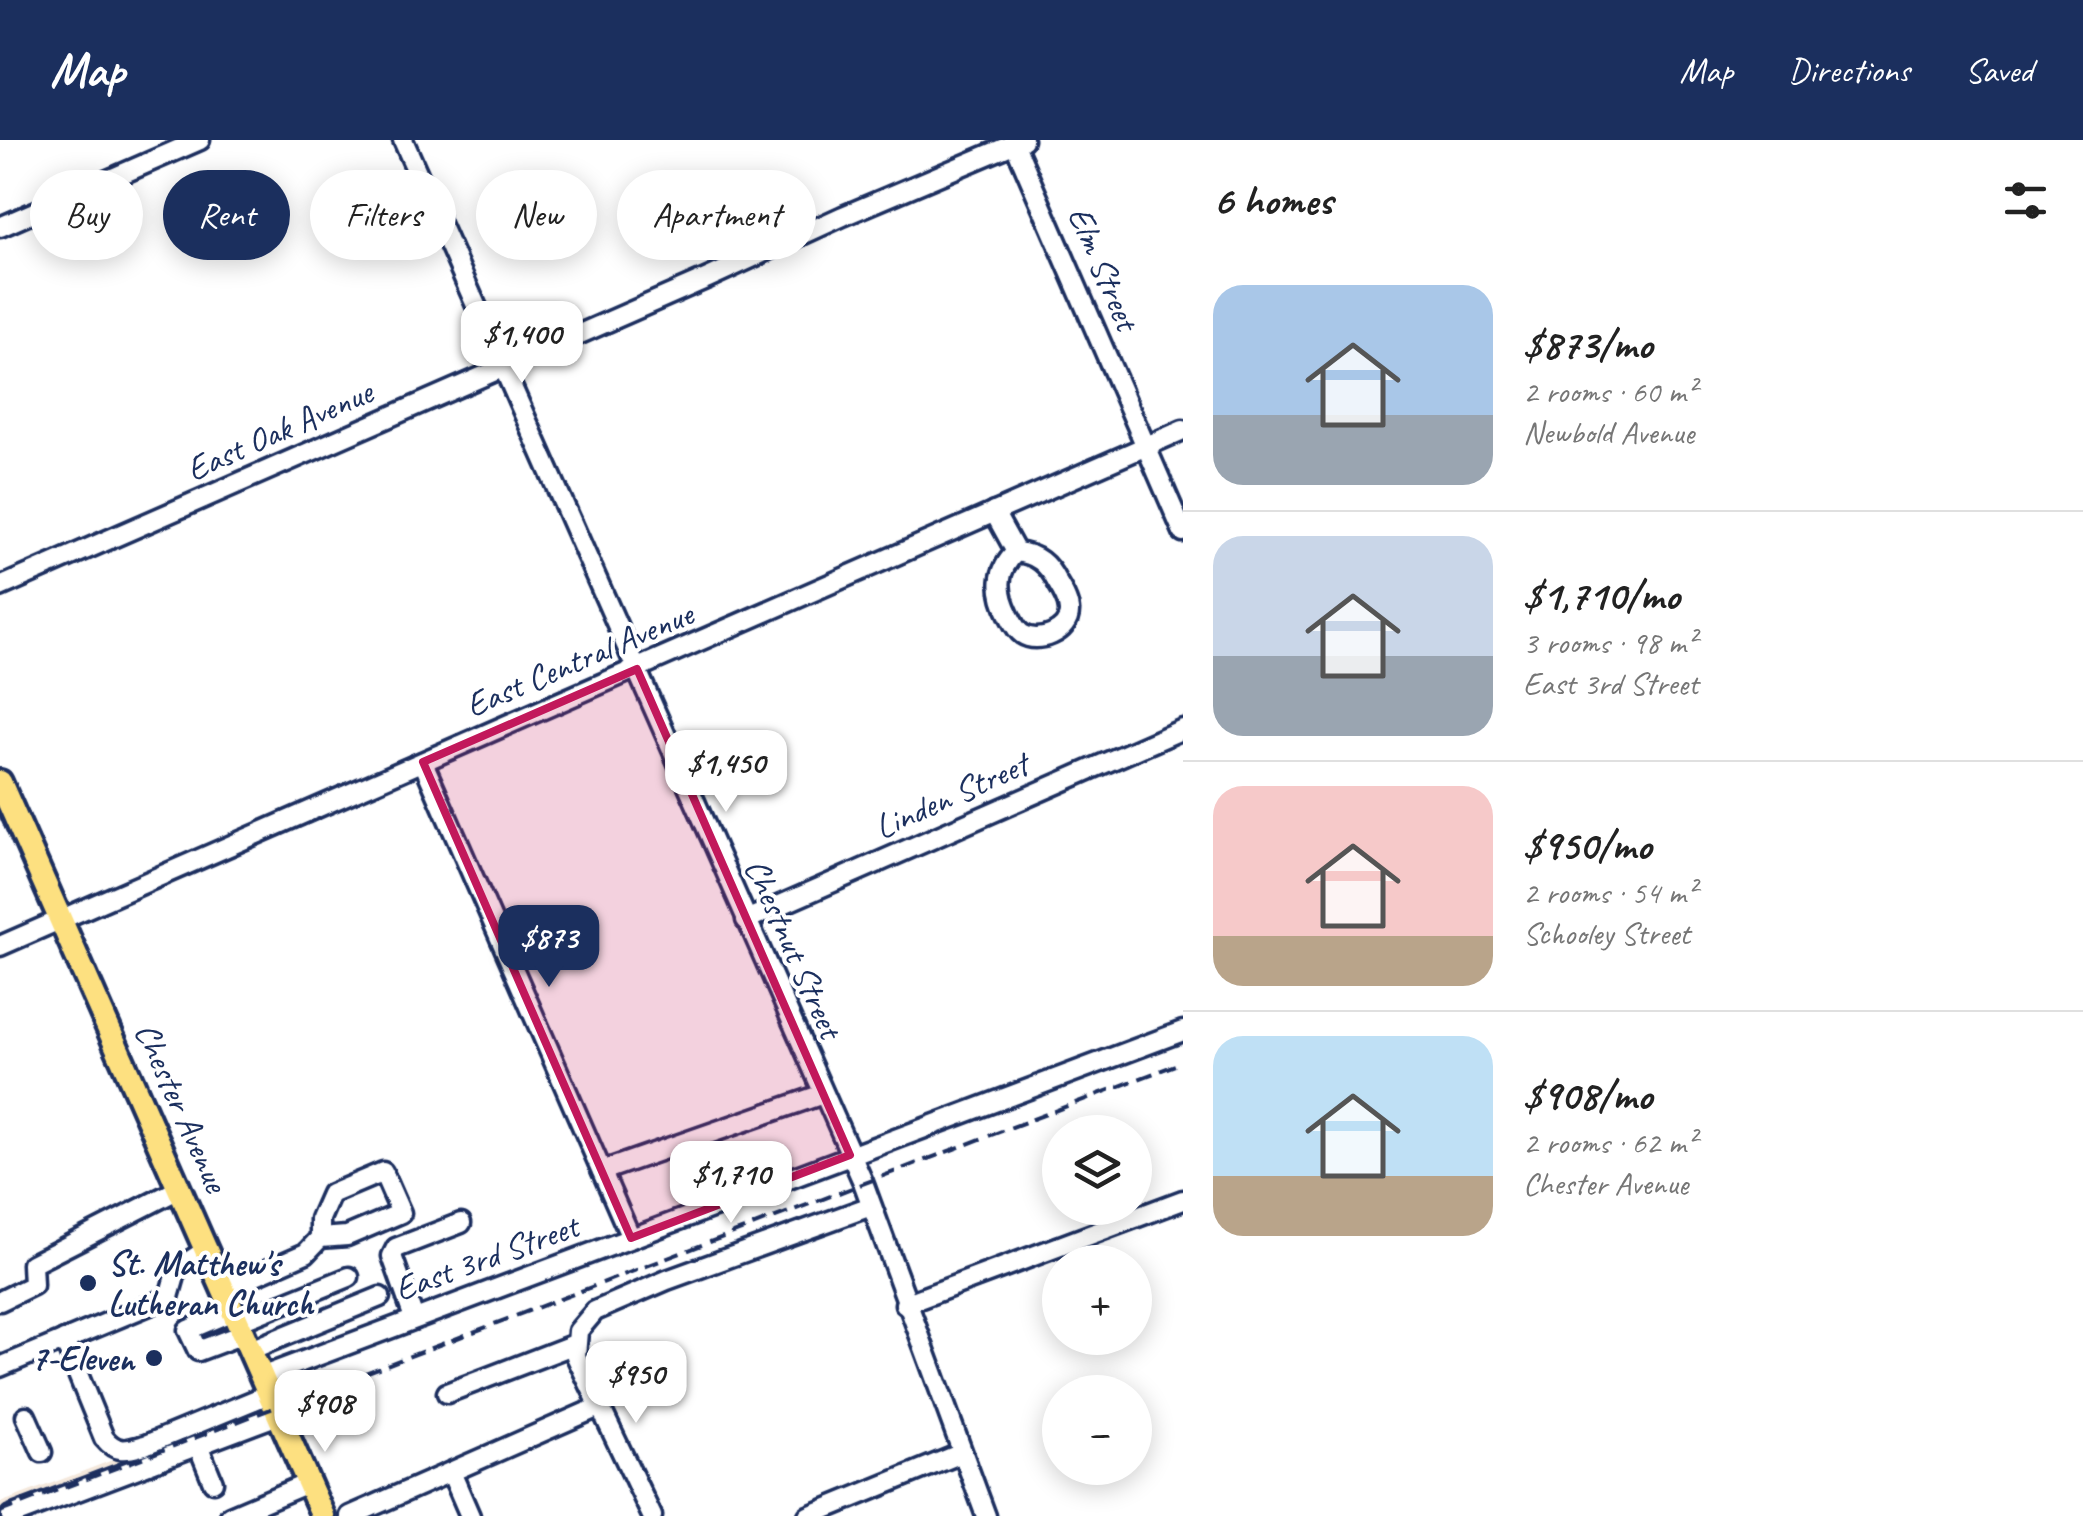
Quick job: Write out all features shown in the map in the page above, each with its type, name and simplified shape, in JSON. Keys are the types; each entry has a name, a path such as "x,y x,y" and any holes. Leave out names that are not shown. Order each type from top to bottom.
{"main road":[{"name":"Chester Avenue","path":"0,782 323,1516"}],"street":[{"path":"0,227 200,140"},
{"name":"Chestnut Street","path":"403,140 850,1155 986,1516"},
{"name":"East Oak Avenue","path":"0,587 1017,141"},
{"name":"Elm Street","path":"1017,141 1183,532"},
{"name":"East Central Avenue","path":"0,946 1183,430"},
{"path":"994,512 1016,552"},
{"path":"1016,552 1038,558 1052,571 1064,594 1070,612 1066,625 1052,635 1035,639 1021,634 1002,600 1000,578 1005,562 1016,552"},
{"name":"Linden Street","path":"746,920 1183,729"},
{"path":"422,762 631,1238"},
{"name":"East 3rd Street","path":"269,1395 414,1318 1183,1030"},
{"path":"602,1171 823,1094"},
{"path":"223,1289 306,1253 320,1238 347,1236 401,1213 383,1172 332,1194 320,1220 320,1238"},
{"path":"0,1301 33,1285 32,1264 179,1188"},
{"path":"905,1304 1183,1201"},
{"path":"652,1516 576,1350 578,1331 585,1320 613,1302 871,1206"},
{"path":"414,1318 392,1256 396,1248 461,1223"},
{"path":"0,1367 169,1297 177,1269 206,1250"},
{"path":"241,1329 349,1277"},
{"path":"241,1329 380,1297"},
{"path":"64,1340 104,1438 112,1448 124,1450 145,1445 269,1395"},
{"path":"448,1393 576,1350"},
{"path":"11,1516 198,1445 269,1395"},
{"path":"350,1516 600,1406"},
{"path":"26,1416 42,1452"},
{"path":"198,1445 213,1482"},
{"path":"808,1516 962,1453"},
{"path":"451,1472 470,1516"},
{"path":"230,1516 308,1482"}],"highlighted area":[{"path":"637,669 850,1155 631,1238 423,762"}],"shaded area":[{"path":"254,1406 259,1417 0,1516 0,1503"}],"railway":[{"path":"0,1512 1183,1062"}],"place":[{"name":"St. Matthew's Lutheran Church","path":"88,1283"},
{"name":"7-Eleven","path":"154,1358"}]}
